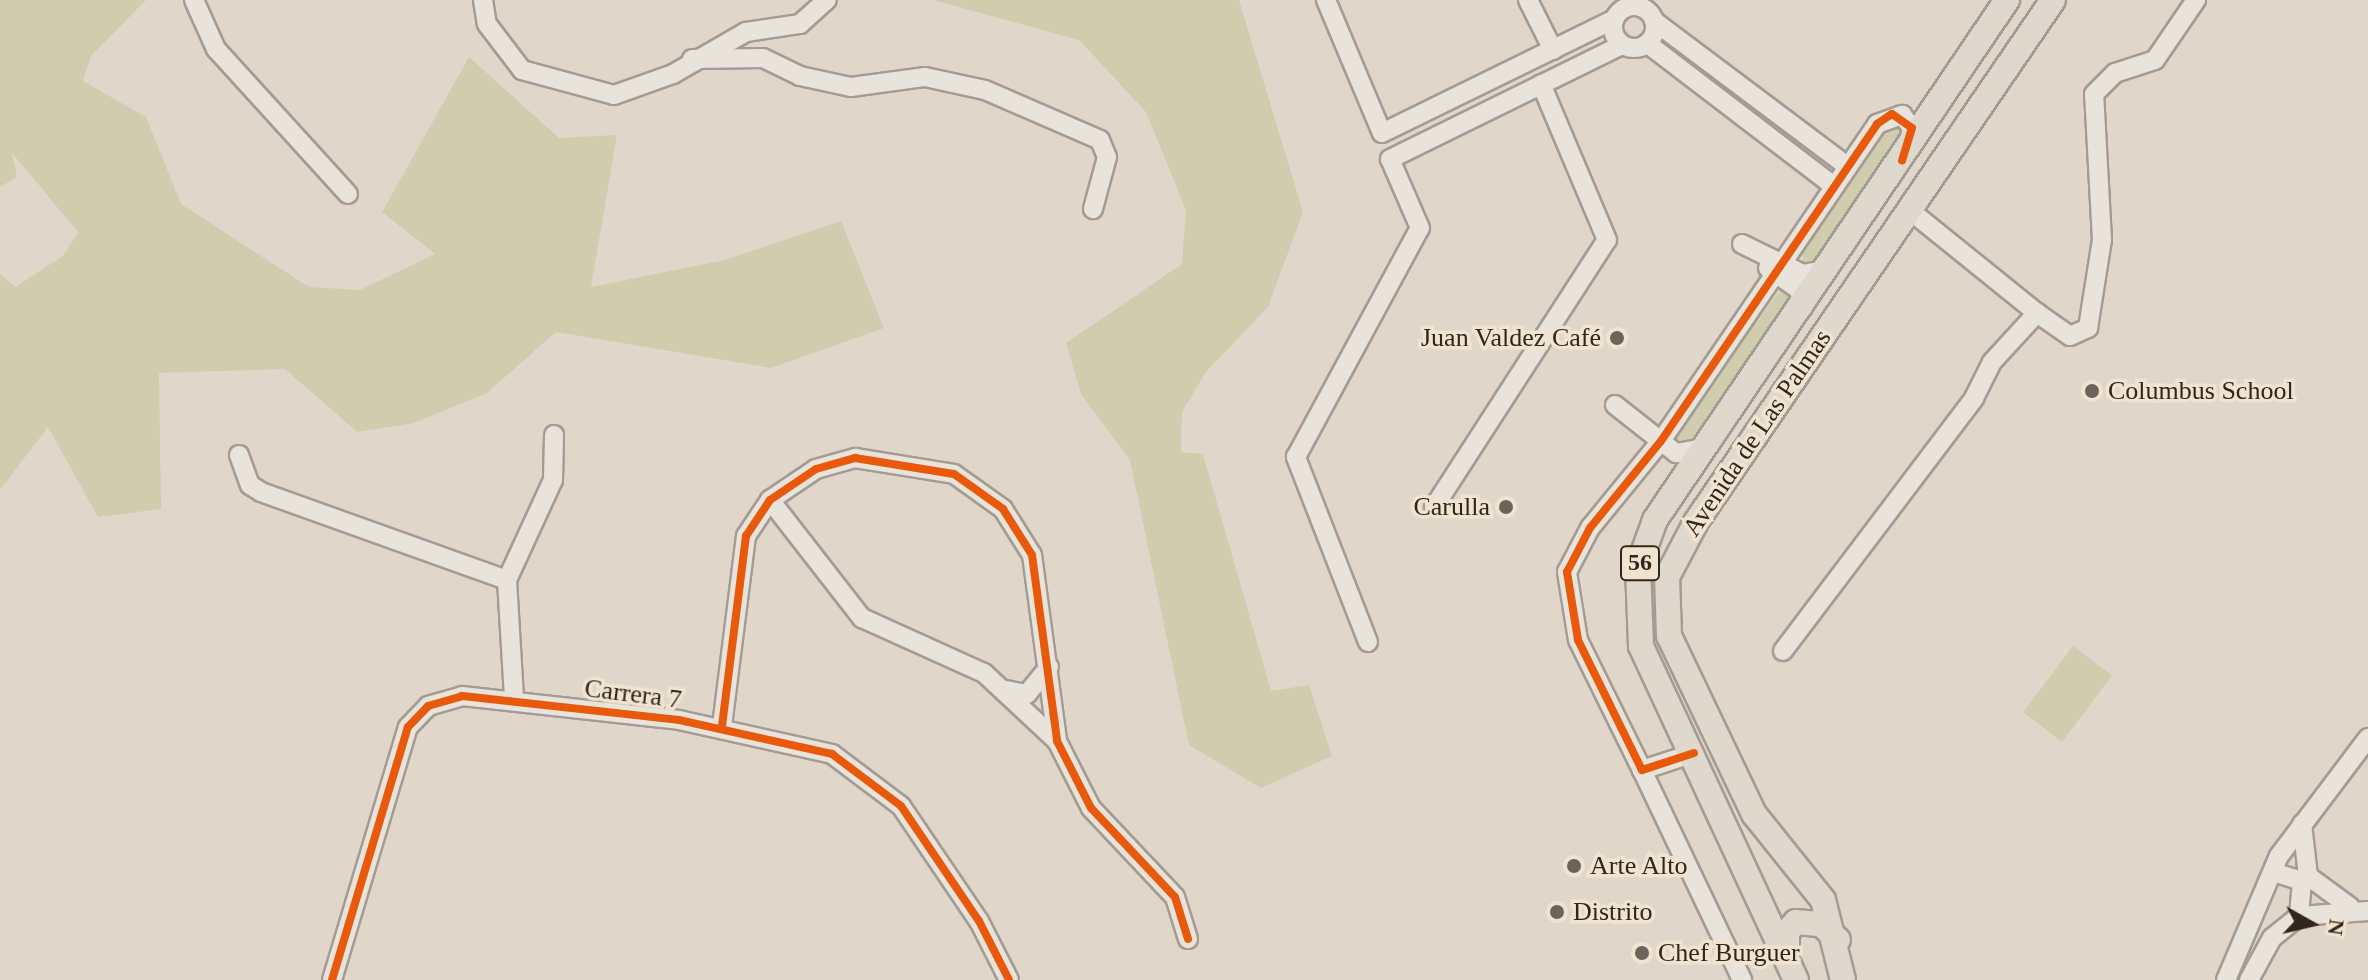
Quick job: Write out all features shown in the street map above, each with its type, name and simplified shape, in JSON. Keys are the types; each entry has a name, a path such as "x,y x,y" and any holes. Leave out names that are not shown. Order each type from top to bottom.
{"main road":[{"name":"Avenida de Las Palmas","path":"1796,980 1787,952 1641,646 1635,592 1655,520 1803,308 2007,0"},
{"name":"Avenida de Las Palmas","path":"1843,980 1838,940 1823,900 1754,814 1669,636 1667,577 1696,522 2053,0"},
{"path":"1787,952 1787,932 1796,922 1821,924 1838,940"}],"street":[{"path":"194,0 216,49 348,194"},
{"path":"483,0 487,24 522,70 558,85 614,95 746,32 800,24 827,0"},
{"path":"1326,0 1382,133 1615,19 1635,6 1847,166"},
{"path":"1528,0 1553,50"},
{"path":"1908,209 2070,336 2088,328 2102,240 2094,94 2115,73 2155,60 2196,0"},
{"path":"1615,19 1622,45"},
{"path":"1648,44 1654,21"},
{"path":"1368,642 1296,457 1420,228 1390,159 1622,45 1648,44 1834,186"},
{"path":"692,59 763,58 800,76 851,87 925,77 985,90 1100,140 1107,157 1093,209"},
{"path":"1434,507 1607,240 1541,84"},
{"path":"1742,980 1578,640 1567,572 1590,528 1661,441 1847,166 1892,114 1912,128 1902,161"},
{"path":"1739,248 1778,268 1813,275 1829,269"},
{"path":"1778,268 1799,290 1803,308"},
{"path":"1783,651 1974,398 1992,362 2037,313"},
{"path":"1615,405 1684,456 1708,444"},
{"path":"514,698 507,580 553,480 554,435"},
{"path":"239,455 250,485 261,492 507,580"},
{"path":"722,726 746,536 770,500 816,469 855,458 923,464 981,489 1032,555 1057,741"},
{"path":"770,500 862,618 956,659 1006,690 1057,741 1091,808 1175,897 1188,939"},
{"path":"1006,690 1027,694 1049,667"},
{"name":"Carrera 7","path":"332,980 408,727 442,700 514,698 722,726 832,754 868,777 928,845 1009,980"},
{"path":"2226,980 2273,872 2302,822 2368,738"},
{"path":"1642,770 1694,753"},
{"path":"2302,822 2308,876 2337,904 2364,911"},
{"path":"2273,872 2302,881 2299,916"},
{"path":"2249,980 2272,938 2299,916 2364,911"}],"shaded area":[{"path":"0,0 146,0 91,56 83,81 146,117 181,204 309,287 360,290 435,254 382,212 469,57 559,138 617,135 591,287 725,260 841,221 884,328 771,368 556,332 487,393 414,423 357,432 285,369 159,373 161,509 98,517 48,427 0,490 0,274 15,287 63,256 78,232 12,153 17,177 0,187"},
{"path":"933,0 1239,0 1303,212 1268,307 1206,372 1182,412 1181,452 1203,454 1271,691 1309,685 1332,756 1261,788 1189,745 1130,460 1081,394 1066,343 1182,264 1186,210 1146,112 1079,40"},
{"path":"1888,120 1906,128 1811,268 1803,264 1802,250"},
{"path":"1782,288 1795,298 1698,440 1676,442 1676,428"},
{"path":"2073,646 2112,675 2062,742 2023,712"}],"cycle path":[{"path":"1694,753 1642,770 1578,640 1567,572 1590,528 1661,441 1877,124 1892,114 1912,128 1902,161"},
{"path":"722,726 746,536 770,500 816,469 855,458 954,474 1003,509 1032,555 1057,741 1091,808 1175,897 1188,939"},
{"path":"332,980 408,727 428,706 462,696 679,720 832,754 901,806 979,921 1009,980"}],"place":[{"name":"Juan Valdez Café","path":"1617,338"},
{"name":"Columbus School","path":"2092,391"},
{"name":"Carulla","path":"1506,507"},
{"name":"Arte Alto","path":"1574,866"},
{"name":"Distrito","path":"1557,912"},
{"name":"Chef Burguer","path":"1642,953"}]}
